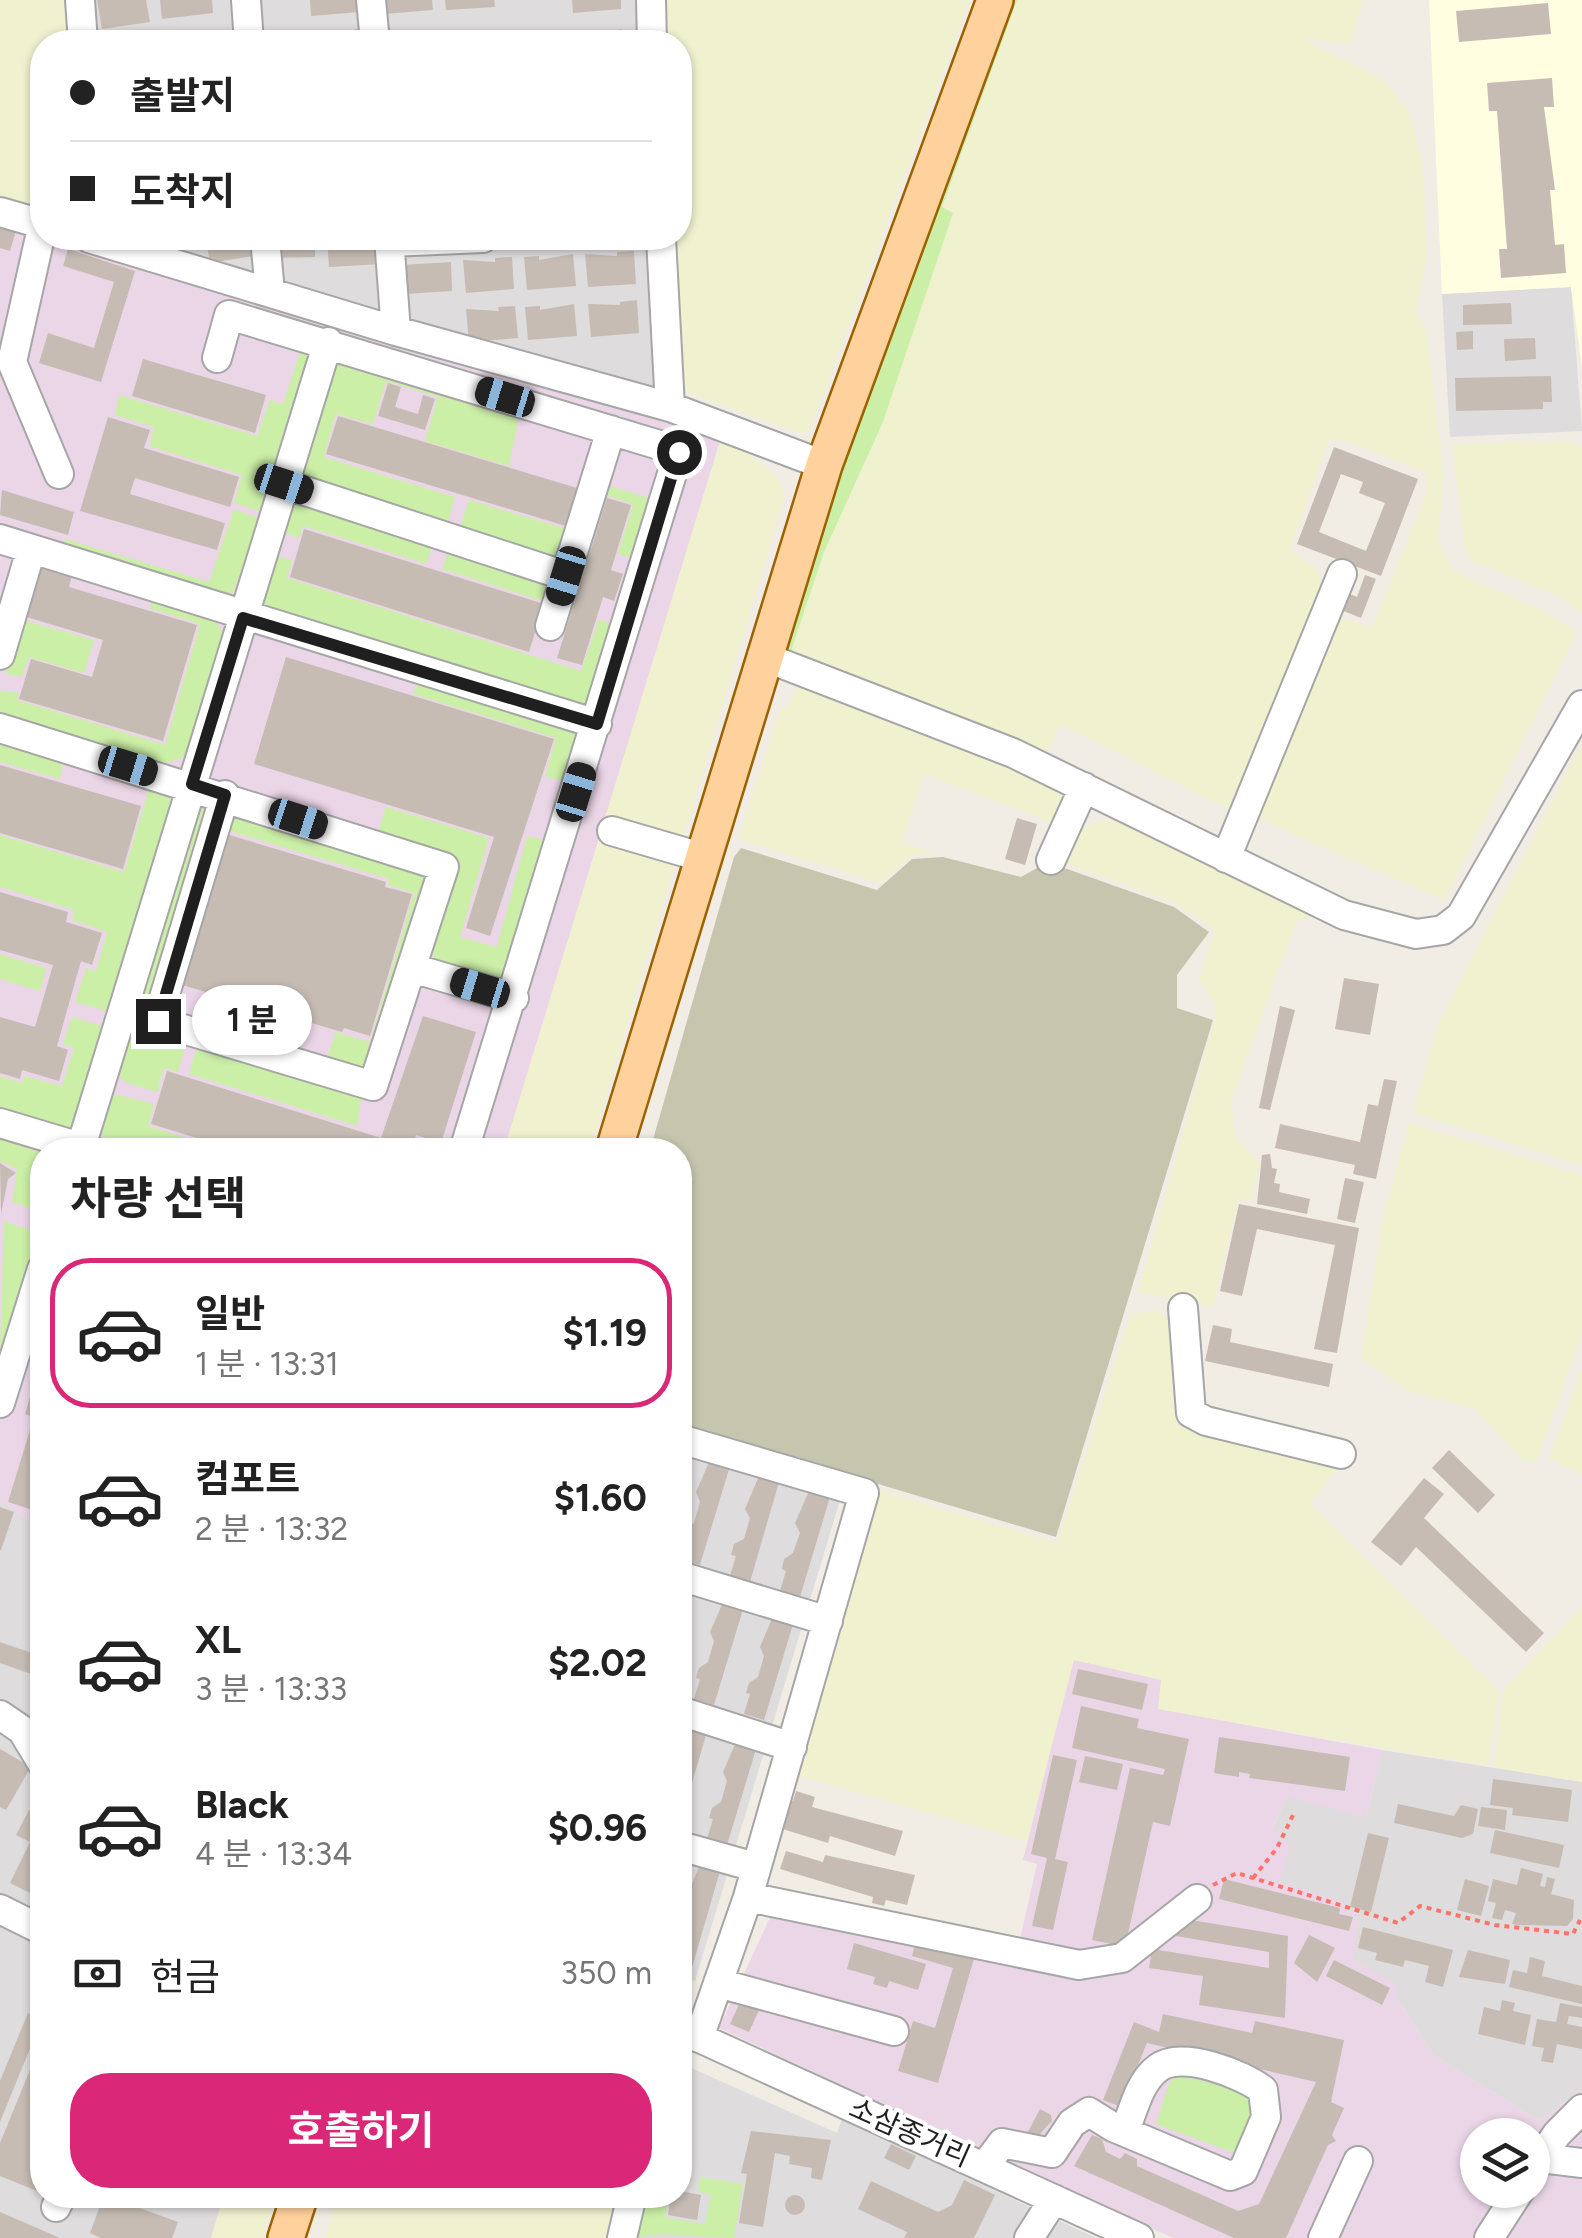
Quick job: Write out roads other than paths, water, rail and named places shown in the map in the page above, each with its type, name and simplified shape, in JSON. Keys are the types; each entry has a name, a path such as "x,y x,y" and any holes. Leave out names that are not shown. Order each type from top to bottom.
{"main road":[{"path":"618,1138 762,656 824,465 995,0"},
{"path":"286,2238 296,2208"}],"street":[{"path":"80,0 82,30"},
{"path":"246,0 248,30"},
{"path":"371,0 374,30"},
{"path":"651,0 652,30"},
{"path":"0,212 30,222"},
{"path":"37,250 12,362 59,474"},
{"path":"142,250 396,331 670,406 824,465"},
{"path":"265,250 270,292"},
{"path":"391,250 396,331"},
{"path":"663,250 670,406"},
{"path":"217,358 229,315 328,342 679,452 468,1138"},
{"path":"87,1138 328,342"},
{"path":"550,626 611,430"},
{"path":"284,484 566,576"},
{"path":"0,540 597,724"},
{"path":"0,656 31,550"},
{"path":"1226,858 1342,574"},
{"path":"762,656 1013,753 1302,896 1382,928 1416,934 1443,930 1461,916 1582,705"},
{"path":"0,728 192,784 444,867 374,1086 123,1011"},
{"path":"1051,860 1084,787"},
{"path":"158,1021 225,795"},
{"path":"612,831 701,858"},
{"path":"412,968 514,998"},
{"path":"0,1123 48,1138"},
{"path":"0,1403 30,1307"},
{"path":"1183,1308 1191,1413 1206,1421 1341,1454"},
{"path":"692,1443 864,1493 748,1897 718,1983 692,2028"},
{"path":"692,1580 828,1621"},
{"path":"0,1715 22,1730 30,1743"},
{"path":"692,1716 792,1746"},
{"path":"692,1849 755,1867"},
{"path":"748,1897 1079,1965 1122,1958 1197,1899"},
{"path":"0,1909 30,1924"},
{"path":"718,1983 894,2030"},
{"name":"소삼종거리","path":"692,2034 1139,2238"},
{"path":"986,2166 1002,2144 1052,2153 1072,2124 1089,2112 1124,2132 1230,2176 1243,2171 1266,2117 1263,2090 1247,2078 1182,2062 1159,2066 1144,2084 1124,2132"},
{"path":"1550,2143 1582,2109"},
{"path":"1323,2238 1358,2161"},
{"path":"1550,2164 1582,2163"},
{"path":"1029,2238 1054,2198"},
{"path":"622,2238 629,2208"},
{"path":"1489,2238 1508,2208"}]}
